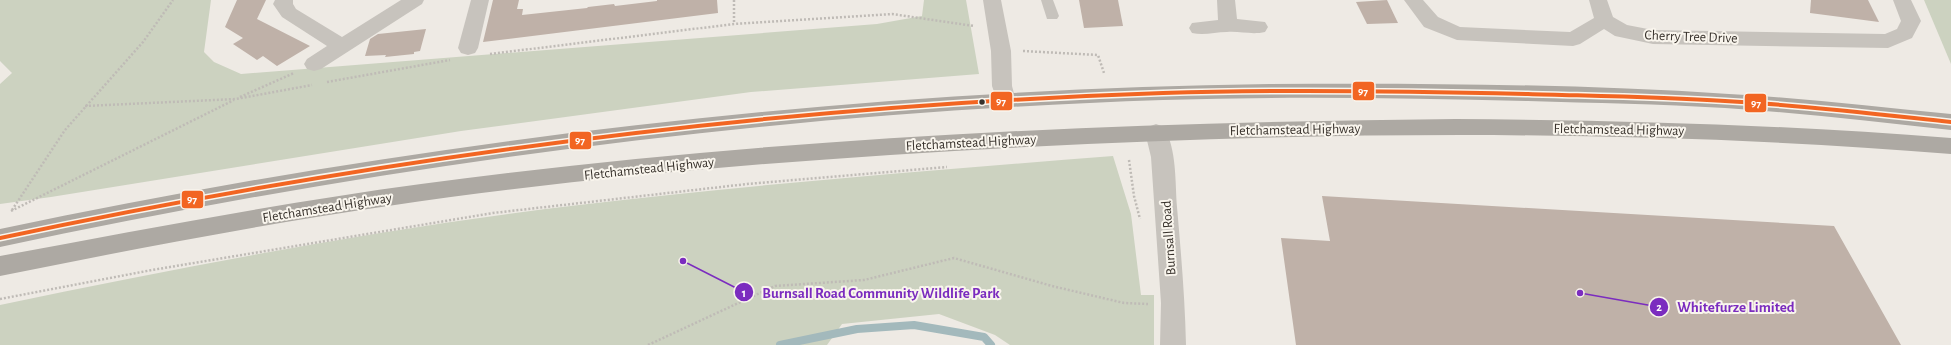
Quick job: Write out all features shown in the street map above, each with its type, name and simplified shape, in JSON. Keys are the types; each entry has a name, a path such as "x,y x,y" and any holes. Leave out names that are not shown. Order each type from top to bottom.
{"highway":[{"path":"0,238 112,213 271,184 495,150 792,117 1117,94 1438,91 1661,97 1793,106 1951,122"},
{"name":"Fletchamstead Highway","path":"0,266 213,225 392,196 587,174 786,154 943,143 1156,132 1394,127 1683,129 1878,139 1951,146"}],"street":[{"path":"284,0 283,4 289,13 341,46"},
{"path":"314,64 415,0"},
{"path":"475,51 480,0"},
{"path":"992,0 1001,51 1002,86 1006,101"},
{"path":"1226,0 1228,25"},
{"path":"1413,0 1431,22 1457,33 1573,39 1604,21 1598,0"},
{"name":"Cherry Tree Drive","path":"1604,21 1622,31 1653,37 1888,41 1905,33 1911,22 1902,0"},
{"path":"1199,28 1228,25 1258,28"},
{"name":"Burnsall Road","path":"1156,132 1162,157 1173,303 1173,345"}],"lane":[{"path":"1047,0 1052,16"}],"path":[{"path":"173,0 132,54 54,143 11,212 236,99 314,64"},
{"path":"734,0 734,24"},
{"path":"475,51 734,24 892,14 996,29"},
{"path":"1001,51 1098,55 1104,73"},
{"path":"320,83 451,59"},
{"path":"85,106 236,99 313,85"},
{"path":"0,299 152,270 493,214 747,184 950,166"},
{"path":"648,345 775,286 864,280 954,258 1052,286 1124,303 1154,304"}],"green space":[{"path":"0,0 211,0 204,52 214,62 241,74 877,24 922,16 924,0 966,0 979,74 751,92 461,131 0,204 0,84 12,73 0,61"},
{"path":"1924,0 1951,0 1951,64"},
{"path":"1113,156 1131,214 1141,295 1154,295 1154,345 1010,345 995,335 939,314 842,324 827,345 0,345 0,305 216,262 361,236 506,214 646,197 846,178"}],"building":[{"path":"237,0 266,0 257,19 310,46 277,66 263,56 257,60 233,44 243,38 225,27"},
{"path":"493,0 519,0 517,9 523,9 522,15 614,4 615,6 657,0 717,0 718,13 483,42"},
{"path":"1079,0 1118,0 1123,26 1084,28"},
{"path":"1387,0 1398,23 1367,24 1356,2"},
{"path":"1811,0 1868,0 1879,22 1810,13"},
{"path":"426,29 420,51 414,52 414,54 385,57 386,55 365,56 370,39 378,34"},
{"path":"1322,196 1834,226 1901,345 1296,345 1281,238 1330,241"}],"waterway":[{"path":"780,345 857,329 914,325 984,337 991,345"}],"transit line":[{"name":"97","path":"0,238 261,187 436,159 524,147 752,122 855,112 1011,100 1218,92 1373,91 1476,93 1695,99 1761,103 1951,122"}],"place":[{"name":"Burnsall Road Community Wildlife Park","path":"683,261"},
{"name":"Whitefurze Limited","path":"1580,293"}]}
